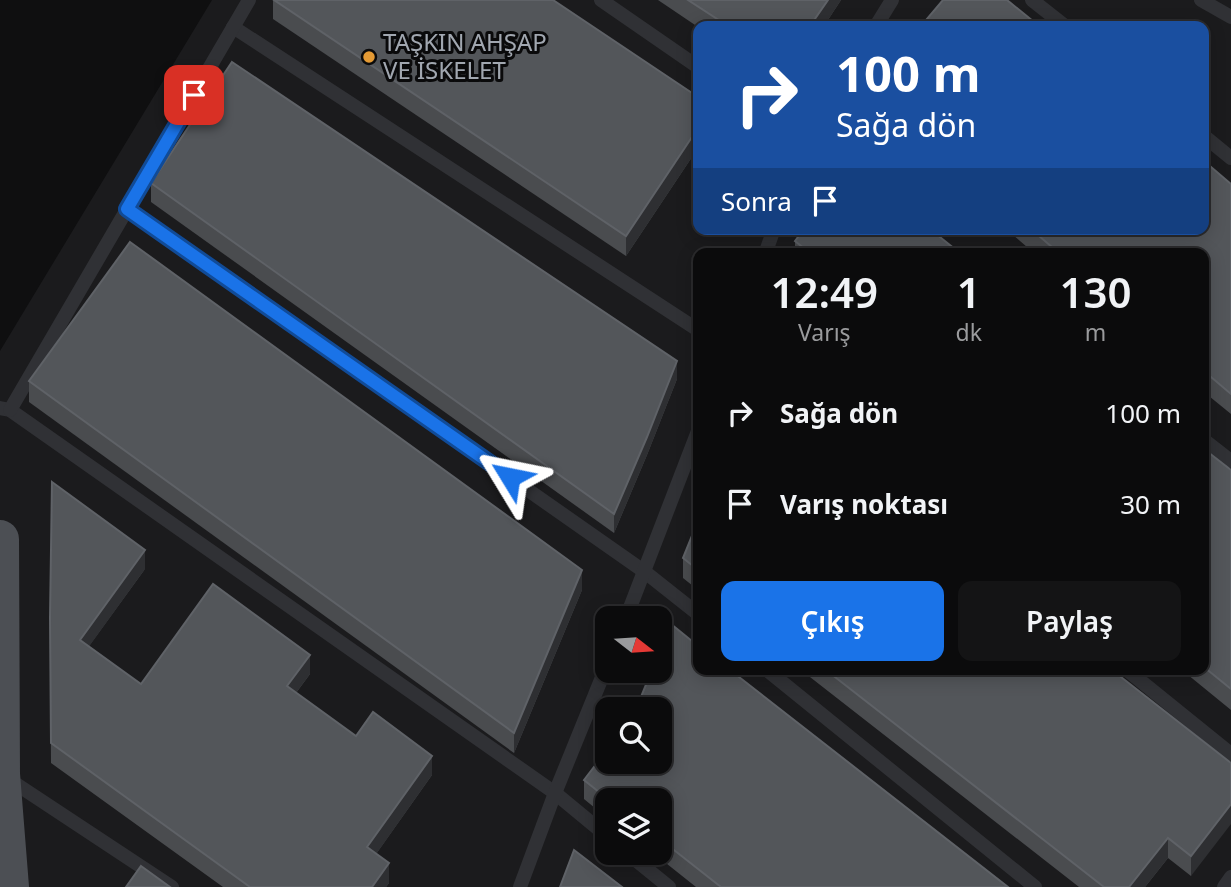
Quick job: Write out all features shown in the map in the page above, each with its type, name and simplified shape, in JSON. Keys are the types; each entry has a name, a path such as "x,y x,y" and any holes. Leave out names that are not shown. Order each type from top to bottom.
{"main road":[{"path":"0,539 1,774 10,887"}],"lane":[{"path":"249,0 127,209 5,409 555,793 595,826"},
{"path":"601,0 693,64"},
{"path":"879,21 892,0"},
{"path":"1032,0 1059,21"},
{"path":"1201,0 1231,17"},
{"path":"233,27 693,327"},
{"path":"1209,140 1231,158"},
{"path":"127,209 645,572 693,610"},
{"path":"631,606 693,444"},
{"path":"1209,444 1231,461"},
{"path":"773,675 1035,887"},
{"path":"1133,675 1231,754"},
{"path":"520,887 600,683"},
{"path":"1,774 172,887"},
{"path":"642,865 669,887"},
{"path":"1224,887 1231,877"}],"shaded area":[{"path":"212,0 1231,0 1231,887 0,887 0,351"}],"building":[{"path":"274,0 553,0 693,94 693,136 626,236"},
{"path":"688,0 828,0 813,21 720,21"},
{"path":"943,0 1007,0 1033,21 925,21"},
{"path":"232,62 677,361 614,514 151,183"},
{"path":"1209,165 1231,184 1231,394 1209,375 1209,248 1053,248 1038,235 1209,235"},
{"path":"800,235 937,235 954,248 804,248 795,241"},
{"path":"130,242 582,570 514,733 29,381"},
{"path":"1209,453 1231,470 1231,689 1209,671"},
{"path":"52,482 145,550 80,640 141,684 213,584 310,655 287,686 356,736 373,712 432,756 367,847 389,863 372,887 250,887 51,743"},
{"path":"693,533 693,566 683,558"},
{"path":"672,625 693,642 693,675 736,675 1008,887 721,887 672,848 672,788 595,789 584,780 595,766 595,774 672,774 672,697 641,697 647,683 672,683"},
{"path":"832,675 1118,675 1231,763 1231,804 1191,856 1168,838 1129,887 1104,887"},
{"path":"574,850 622,887 560,887"},
{"path":"141,866 170,887 126,887"}],"place":[{"name":"TAŞKIN AHŞAP VE İSKELET","path":"369,57"}],"route":[{"path":"194,95 127,209 510,477"}]}
